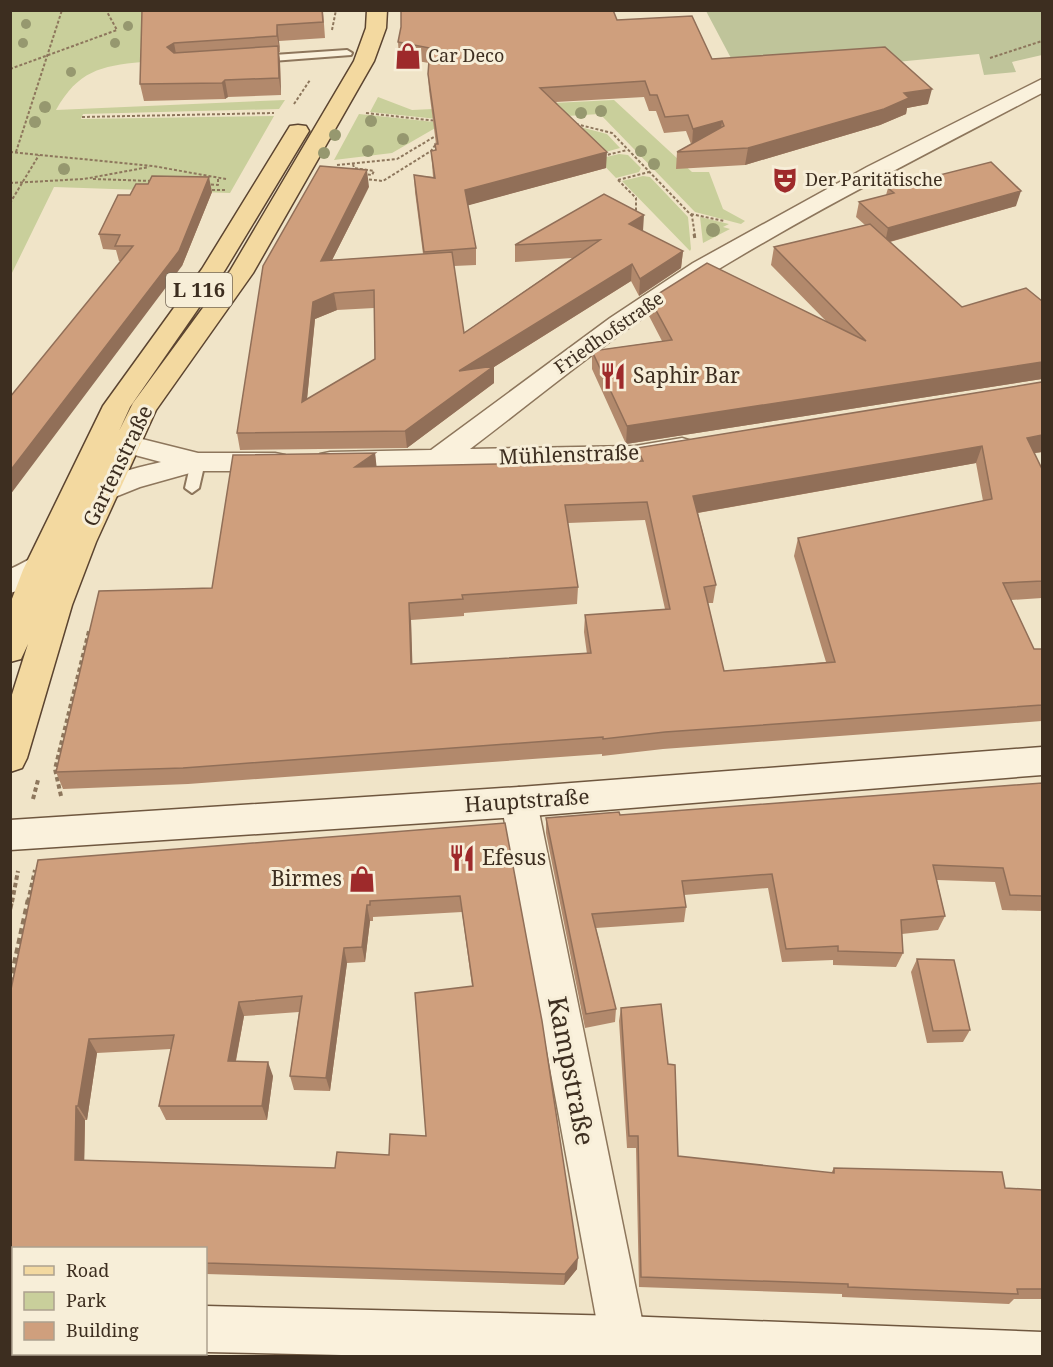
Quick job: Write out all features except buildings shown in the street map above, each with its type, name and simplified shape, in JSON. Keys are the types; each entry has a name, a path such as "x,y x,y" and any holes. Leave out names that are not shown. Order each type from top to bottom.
{"main road":[{"name":"Gartenstraße","path":"13,632 24,576 117,406 213,270 347,53 357,32 358,10"},
{"name":"Gartenstraße","path":"10,758 56,605 81,542 143,409 241,273 347,91 372,43 377,10"}],"street":[{"name":"Friedhofstraße","path":"439,458 619,323 713,262 874,172 1042,85"},
{"name":"Mühlenstraße","path":"126,444 195,475"},
{"name":"Mühlenstraße","path":"105,491 130,480 195,475 304,461 635,455 706,444"},
{"path":"24,576 81,542"},
{"name":"Hauptstraße","path":"10,835 519,802 1042,761"},
{"name":"Kampstraße","path":"519,802 623,1339"},
{"path":"207,1329 623,1339 1042,1355"}],"lane":[{"path":"246,60 347,53"}],"path":[{"path":"16,152 62,10"},
{"path":"10,69 117,30 106,10"},
{"path":"990,58 1042,41"},
{"path":"82,117 310,112"},
{"path":"357,112 438,121"},
{"path":"571,123 612,133 692,216 696,248 713,262"},
{"path":"336,165 398,159 445,131 430,151 383,181 360,178"},
{"path":"595,158 628,150"},
{"path":"10,152 153,166 226,179"},
{"path":"10,203 39,155"},
{"path":"348,173 372,175 374,171 354,168 353,164"},
{"path":"84,179 153,166"},
{"path":"636,211 636,198 617,180 650,172"},
{"path":"10,183 84,179 154,181"},
{"path":"206,184 218,185 218,179"},
{"path":"204,190 225,190"},
{"path":"10,983 19,951 34,870 62,831 63,801 55,769 89,630"},
{"path":"10,951 19,951"}],"green space":[{"path":"11,11 144,11 142,62 114,66 92,73 73,87 56,110 285,100 279,109 83,114 81,119 274,116 230,193 54,187 11,275"},
{"path":"706,11 1042,11 1042,55 1012,62 1016,72 984,75 979,54 741,77"},
{"path":"378,97 412,110 614,100 692,172 709,172 723,209 745,221 741,224 695,212 600,114 466,122 370,112"},
{"path":"359,114 444,123 392,153 334,160"},
{"path":"561,122 607,134 620,148 591,156"},
{"path":"619,154 628,155 641,168 639,172 616,178 598,159"},
{"path":"643,176 650,177 688,217 690,251 622,181"},
{"path":"700,217 729,224 723,227 730,229 703,243"}],"place":[{"name":"Car Deco","path":"408,56"},
{"name":"Der Paritätische","path":"785,180"},
{"name":"Saphir Bar","path":"613,376"},
{"name":"Efesus","path":"462,858"},
{"name":"Birmes","path":"362,879"}]}
